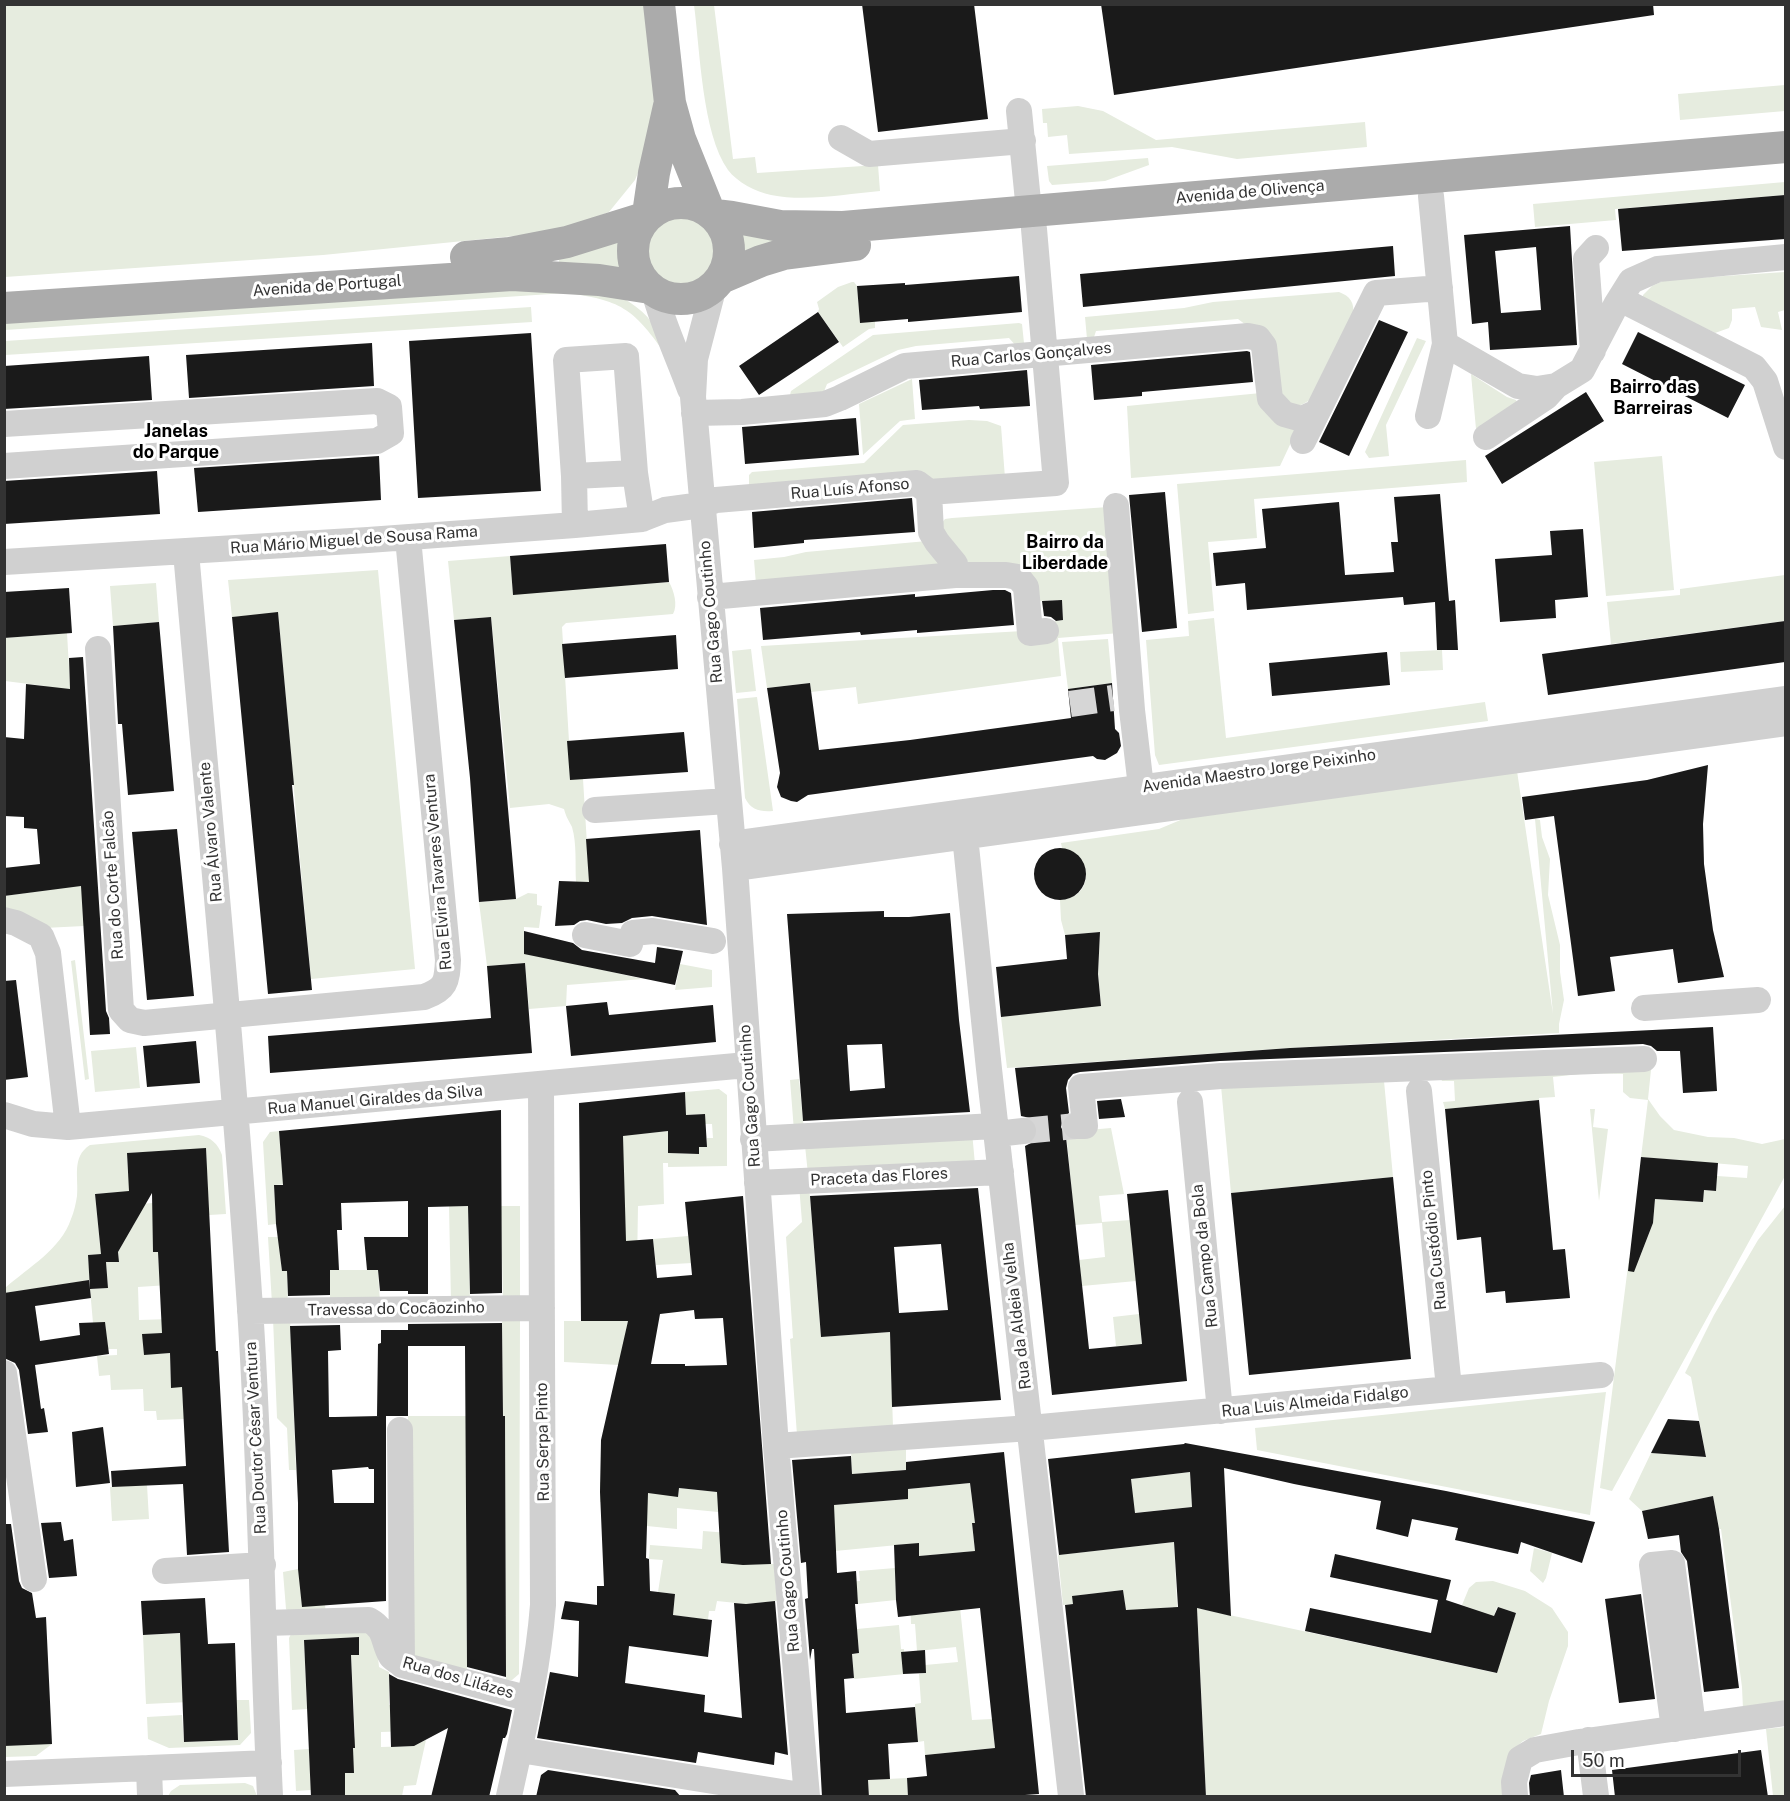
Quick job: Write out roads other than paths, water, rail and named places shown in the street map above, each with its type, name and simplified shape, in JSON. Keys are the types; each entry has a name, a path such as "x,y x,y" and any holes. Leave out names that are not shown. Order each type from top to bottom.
{"main road":[{"path":"659,4 670,103 680,139 712,213 723,226 730,253 727,266 718,282 701,295 685,299 669,298 652,290 639,277 633,262 632,247 636,232 646,216 670,103"},
{"name":"Avenida de Olivença","path":"718,282 761,261 809,250 1031,220 1785,147"},
{"name":"Avenida de Olivença","path":"712,213 780,226 843,228 1031,220 1431,196 1785,166"},
{"path":"646,216 662,205 678,202 695,204 712,213"},
{"name":"Avenida de Portugal","path":"4,289 501,254 567,243 646,216"},
{"name":"Avenida de Portugal","path":"4,308 513,275 599,280 652,290"}],"street":[{"path":"1019,111 1045,353"},
{"path":"841,138 869,154 1023,141"},
{"path":"1428,416 1445,344 1431,196"},
{"path":"1593,351 1586,259 1596,248"},
{"path":"1486,437 1582,370 1631,281 1658,269 1785,257"},
{"name":"Rua Gago Coutinho","path":"718,282 695,359 693,405 733,856 776,1446 807,1796"},
{"path":"1302,441 1376,293 1440,288"},
{"name":"Rua Gago Coutinho","path":"652,290 661,318 672,340 693,405"},
{"path":"1620,299 1754,367 1765,381 1785,447"},
{"name":"Rua Carlos Gonçalves","path":"693,405 742,412 825,404 905,366 1248,336 1258,338 1264,346 1270,399 1284,414 1302,419 1317,412"},
{"path":"1445,344 1518,386 1538,389 1556,386"},
{"name":"Rua Luís Afonso","path":"702,505 716,500 918,483 929,492 1056,483 1045,353"},
{"path":"575,525 566,360 626,356 635,473 642,519"},
{"path":"4,424 376,401 389,407 391,433 377,441 4,466"},
{"path":"172,413 175,455"},
{"path":"574,476 635,473"},
{"path":"929,492 931,532 955,564 955,575"},
{"name":"Rua Mário Miguel de Sousa Rama","path":"4,562 408,538 575,525 642,519 665,510 702,505"},
{"path":"1116,506 1127,635 1122,697 1141,787"},
{"name":"Rua Elvira Tavares Ventura","path":"228,1016 424,997 444,987 448,975 448,960 408,538"},
{"name":"Rua Álvaro Valente","path":"186,552 236,1113"},
{"path":"710,597 955,575 1006,575 1018,577 1026,587 1030,633 1046,631"},
{"name":"Rua do Corte Falcão","path":"98,649 121,1010 130,1020 144,1023 228,1016"},
{"name":"Avenida Maestro Jorge Peixinho","path":"733,856 1141,787 1785,699"},
{"name":"Avenida Maestro Jorge Peixinho","path":"733,856 965,836 1785,723"},
{"path":"595,810 728,801"},
{"name":"Rua da Aldeia Velha","path":"965,836 1071,1797"},
{"path":"4,920 16,923 41,936 48,953 68,1128"},
{"path":"585,935 630,944 633,933 653,931 713,941"},
{"path":"1644,1008 1758,1000"},
{"path":"1076,1126 1085,1126 1081,1087 1221,1076 1644,1059"},
{"name":"Rua Manuel Giraldes da Silva","path":"4,1115 33,1125 68,1128 747,1065"},
{"name":"Rua Serpa Pinto","path":"509,1797 530,1699 540,1640 543,1605 541,1084"},
{"name":"Rua Custódio Pinto","path":"1419,1092 1449,1388"},
{"name":"Rua Campo da Bola","path":"1190,1102 1220,1411"},
{"name":"Rua Doutor César Ventura","path":"236,1113 250,1311 265,1623 270,1797"},
{"path":"753,1139 1023,1131"},
{"name":"Praceta das Flores","path":"757,1183 1001,1172"},
{"name":"Travessa do Cocãozinho","path":"250,1311 542,1308"},
{"path":"4,1373 34,1579"},
{"name":"Rua Luis Almeida Fidalgo","path":"776,1446 1030,1428 1601,1375"},
{"path":"400,1430 402,1665"},
{"path":"1672,1563 1683,1728 1652,1565 1672,1563"},
{"path":"165,1570 262,1565"},
{"name":"Rua dos Lilázes","path":"265,1623 369,1620 378,1626 392,1658 402,1665 530,1699"},
{"path":"1515,1797 1514,1782 1520,1760 1534,1750 1588,1740 1785,1713"},
{"path":"1588,1740 1596,1797"},
{"path":"520,1750 706,1788 807,1796"},
{"path":"4,1774 269,1763"},
{"path":"149,1768 150,1797"}],"tunnel":[{"path":"1070,704 1113,698"},
{"path":"1023,1131 1076,1126"}],"district":[{"name":"Bairro das Barreiras","path":"1653,397"},
{"name":"Janelas do Parque","path":"176,441"},
{"name":"Bairro da Liberdade","path":"1065,552"}]}
